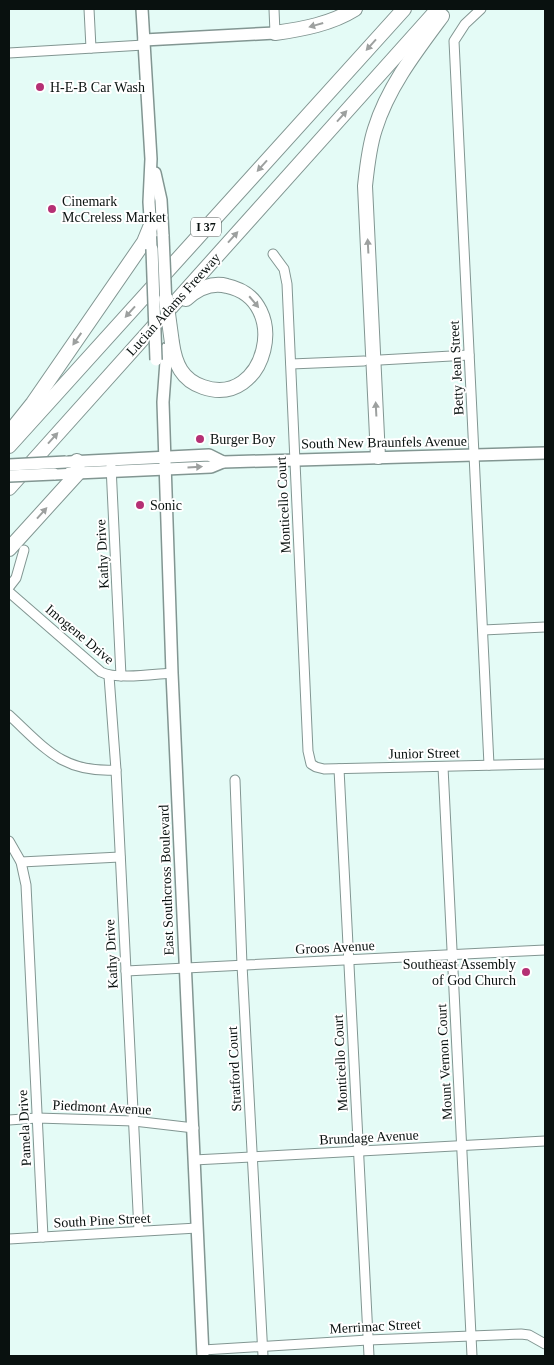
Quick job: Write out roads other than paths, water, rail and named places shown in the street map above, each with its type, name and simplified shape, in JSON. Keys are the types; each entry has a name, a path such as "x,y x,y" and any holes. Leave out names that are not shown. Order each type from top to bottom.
{"highway":[{"path":"275,33 312,26 355,9"},
{"name":"Lucian Adams Freeway","path":"9,446 404,9"},
{"name":"Lucian Adams Freeway","path":"9,488 438,9"},
{"path":"378,457 365,186 368,163 374,130 385,102 447,9"},
{"path":"9,434 144,242 151,225"},
{"path":"131,352 188,297 201,288 223,284 235,287 250,296 262,313 265,343 260,360 251,375 240,384 224,389 209,389 195,384 186,377 178,368 170,346 166,299"},
{"path":"9,549 73,466"}],"main road":[{"name":"East Southcross Boulevard","path":"142,9 151,160 149,202 156,360 163,402 166,457 172,673 203,1353"},
{"path":"144,43 275,33"},
{"name":"East Southcross Boulevard","path":"151,160 161,200 166,299"},
{"name":"East Southcross Boulevard","path":"163,402 170,346"},
{"name":"South New Braunfels Avenue","path":"9,465 111,466 166,469 211,467 223,462 545,453"},
{"name":"South New Braunfels Avenue","path":"111,466 166,457 209,455 223,462"},
{"name":"South New Braunfels Avenue","path":"9,476 54,474 73,466"}],"street":[{"path":"89,9 91,48"},
{"path":"274,9 275,33"},
{"name":"Betty Jean Street","path":"481,9 465,24 454,42 489,765"},
{"path":"9,53 144,43"},
{"name":"Monticello Court","path":"273,254 286,275 309,759"},
{"path":"380,360 470,356"},
{"path":"291,364 364,361"},
{"name":"Kathy Drive","path":"111,466 121,676"},
{"path":"9,587 16,578 24,550"},
{"name":"Imogene Drive","path":"9,592 101,672 109,676 172,673"},
{"path":"483,630 545,627"},
{"name":"Kathy Drive","path":"109,676 116,770 140,1231"},
{"path":"9,715 62,761 93,770 116,770"},
{"name":"Junior Street","path":"309,759 316,768 324,769 545,764"},
{"name":"Mount Vernon Court","path":"443,767 472,1356"},
{"name":"Monticello Court","path":"339,769 369,1356"},
{"name":"Stratford Court","path":"235,780 242,965 263,1356"},
{"name":"Pamela Drive","path":"9,841 21,862 26,885 43,1237"},
{"path":"21,862 120,857"},
{"name":"Groos Avenue","path":"126,971 545,950"},
{"name":"Piedmont Avenue","path":"9,1120 37,1118 134,1121 194,1128"},
{"name":"Brundage Avenue","path":"194,1160 545,1141"},
{"name":"South Pine Street","path":"9,1239 197,1228"},
{"name":"Merrimac Street","path":"203,1353 263,1346 471,1335 521,1334 529,1335 545,1344"}],"place":[{"name":"H-E-B Car Wash","path":"40,87"},
{"name":"Cinemark McCreless Market","path":"52,209"},
{"name":"Burger Boy","path":"200,439"},
{"name":"Sonic","path":"140,505"},
{"name":"Southeast Assembly of God Church","path":"526,972"}]}
